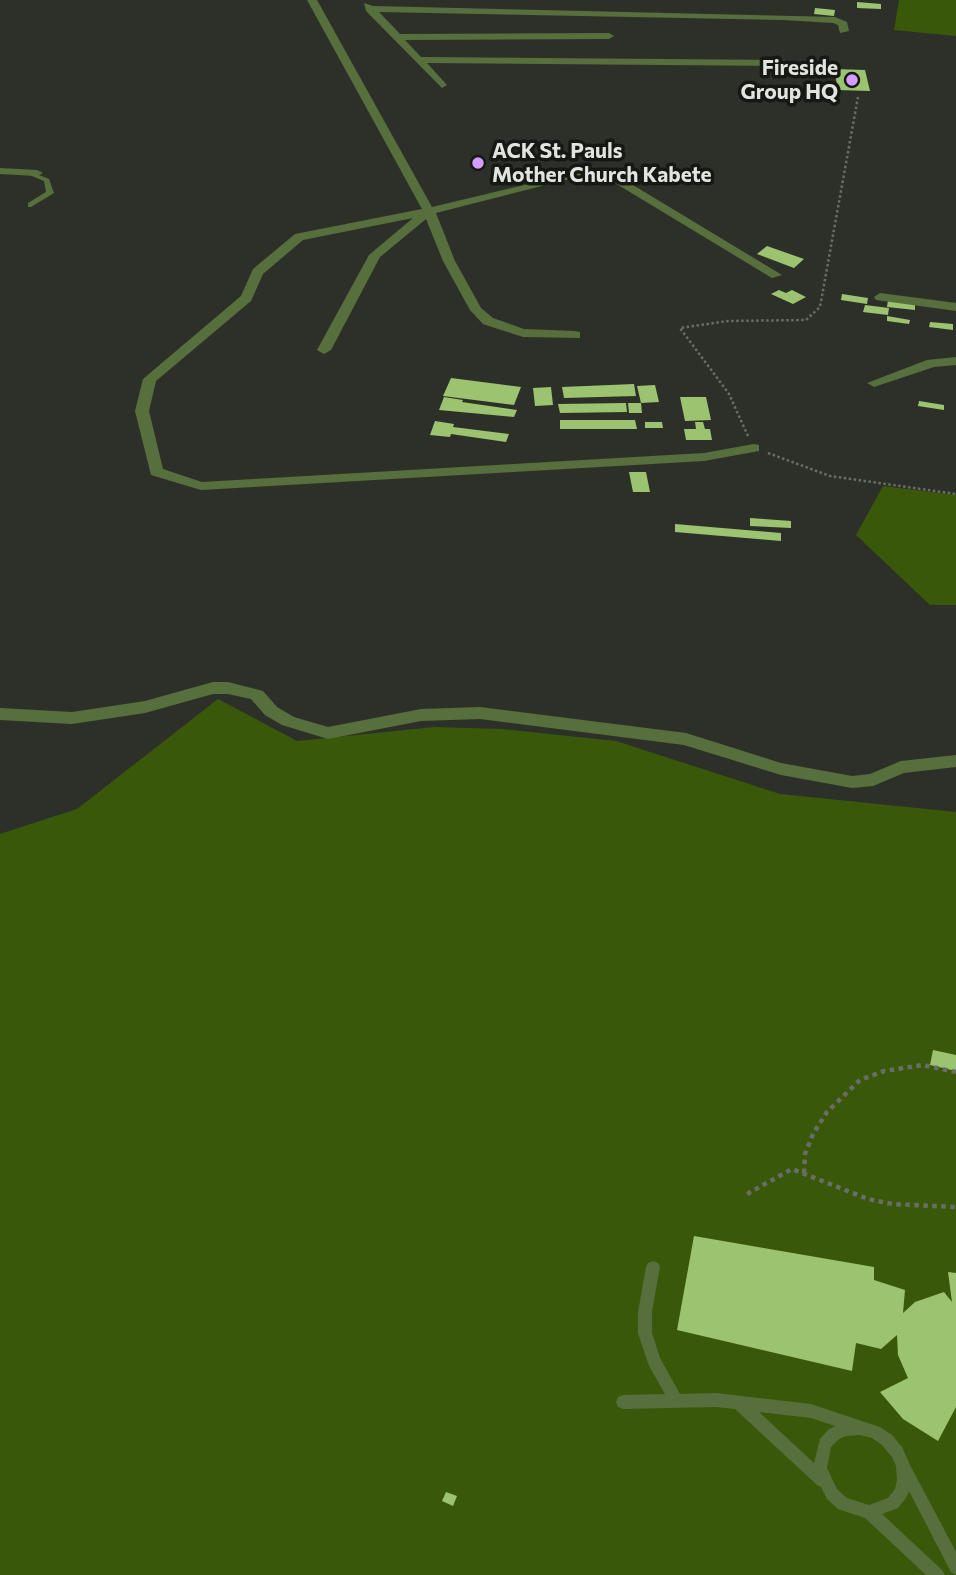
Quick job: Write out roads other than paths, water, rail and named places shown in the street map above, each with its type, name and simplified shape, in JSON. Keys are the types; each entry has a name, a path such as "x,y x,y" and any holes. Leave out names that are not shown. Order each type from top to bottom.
{"street":[{"path":"312,0 429,211 449,261 476,310 488,321 523,333 575,335"},
{"path":"366,5 783,17 835,20 843,24 844,31"},
{"path":"366,5 442,85"},
{"path":"397,37 609,36"},
{"path":"420,60 784,63"},
{"path":"0,171 33,173"},
{"path":"754,448 704,457 201,486 156,472 142,411 150,379 247,298 257,272 299,237 429,211 569,176 601,175 619,181 776,275"},
{"path":"324,350 375,255 429,211"},
{"path":"880,297 956,307"},
{"path":"874,383 932,363 956,361"},
{"path":"0,714 72,718 145,707 203,690 228,688 243,689 257,695 271,711 288,721 328,733 421,715 481,713 686,739 782,769 852,782 873,780 901,767 956,761"}],"lane":[{"path":"31,205 50,194 47,180 33,173"},
{"path":"653,1267 645,1312 645,1333 654,1361 676,1401"},
{"path":"622,1402 716,1400 811,1411 874,1432 887,1440 897,1452 956,1567"},
{"path":"740,1404 824,1482 843,1504 869,1512 937,1575"},
{"path":"824,1482 820,1469 825,1444 846,1429 860,1428"},
{"path":"869,1512 893,1503 901,1493 903,1466"}],"place":[{"name":"Fireside Group HQ","path":"852,80"},
{"name":"ACK St. Pauls Mother Church Kabete","path":"478,163"}]}
